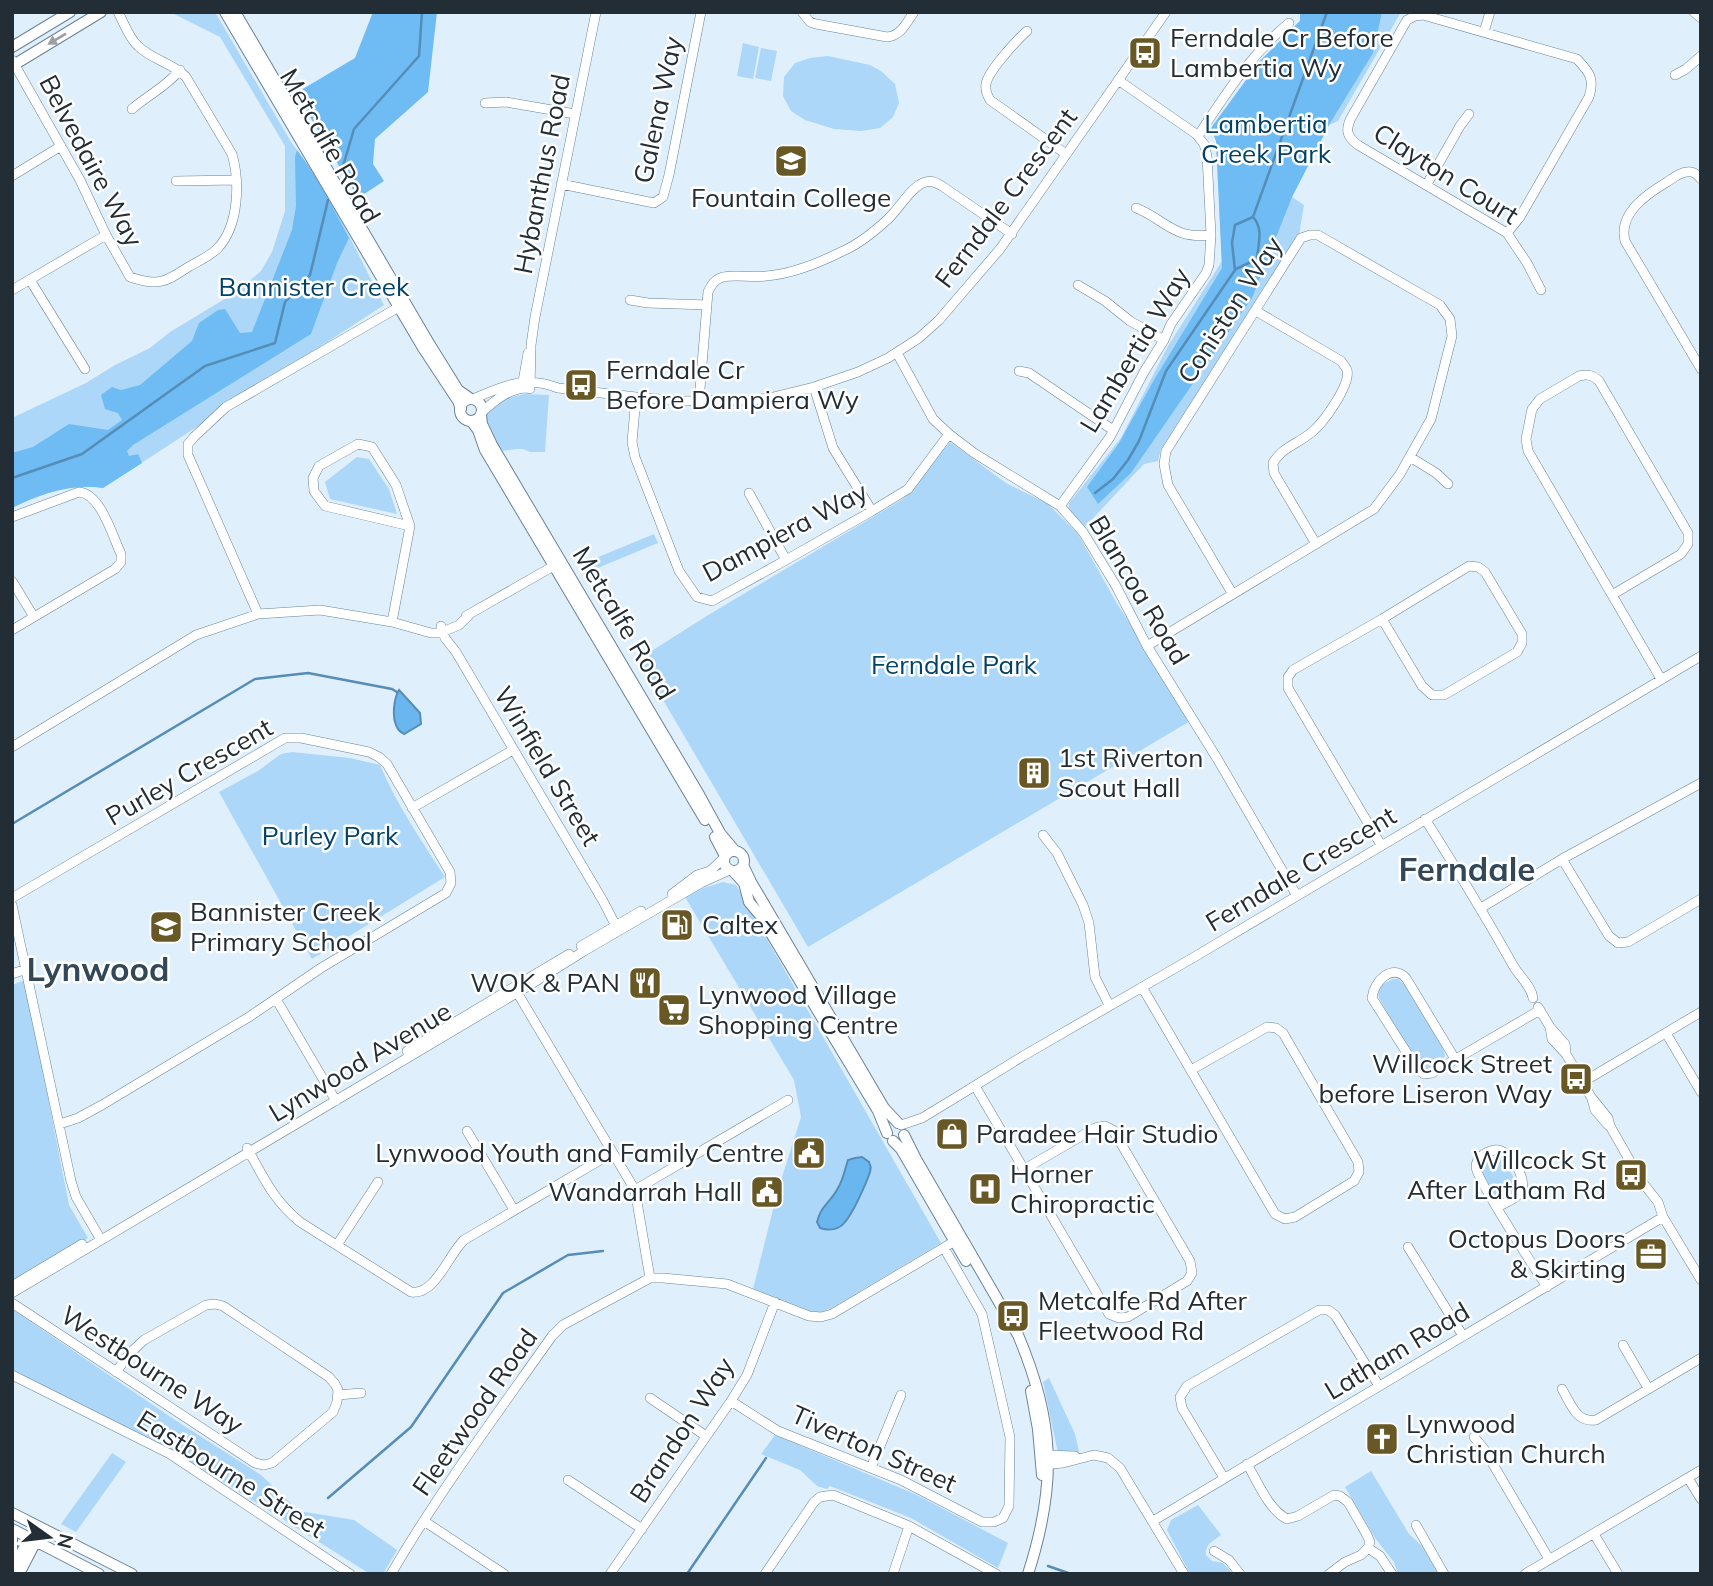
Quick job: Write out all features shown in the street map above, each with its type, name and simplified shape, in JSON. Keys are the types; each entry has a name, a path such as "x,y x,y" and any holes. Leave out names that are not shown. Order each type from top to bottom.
{"main road":[{"path":"12,47 70,12"},
{"path":"13,64 101,12"},
{"name":"Metcalfe Road","path":"225,12 402,306 458,390 481,405 478,416 486,435 558,564 720,833 728,855 725,866 735,869 751,882 854,1064 890,1137 901,1149 1018,1335 1040,1395 1046,1427 1045,1515 1028,1574"},
{"name":"Metcalfe Road","path":"235,12 402,306 423,348 458,401 464,418 478,416"},
{"path":"461,409 463,403 472,399"},
{"name":"Metcalfe Road","path":"728,855 743,856 735,869"},
{"name":"Metcalfe Road","path":"854,1064 902,1129 958,1239"},
{"path":"891,1124 902,1129 900,1141 890,1137 888,1127 891,1124"},
{"name":"Metcalfe Road","path":"1022,1574 1038,1514 1045,1460"},
{"path":"17,1515 132,1574"},
{"path":"17,1515 30,1529 34,1545 19,1574"},
{"path":"12,1529 99,1574"},
{"path":"12,1570 27,1542 53,1534"},
{"path":"12,1538 12,1561"}],"street":[{"name":"Belvedaire Way","path":"13,64 80,180 106,235 130,276 146,282 166,282 211,254 221,243 233,219 236,206 235,165 232,154 186,77 180,70 142,50 118,12"},
{"name":"Hybanthus Road","path":"526,385 526,356 531,345 596,12"},
{"name":"Galena Way","path":"561,184 654,203 663,197 701,12"},
{"path":"802,12 810,22 816,24 887,37 900,33 914,12"},
{"name":"Ferndale Crescent","path":"472,399 500,387 526,385 547,390 558,388 699,401 769,398 858,372 897,353 939,320 984,270 1012,234 1166,12"},
{"path":"1490,12 1484,32 1577,59 1590,73 1589,97 1520,217 1507,233"},
{"path":"1694,12 1701,18"},
{"name":"Clayton Court","path":"1484,32 1423,15 1407,20 1351,118 1347,132 1358,145 1507,233 1541,290"},
{"path":"1118,80 1198,136 1239,76 1289,23"},
{"path":"1027,31 1013,43 988,79 986,93 990,100 1066,154"},
{"path":"1675,75 1701,56"},
{"path":"132,109 169,83 180,70"},
{"path":"485,103 506,102 575,114"},
{"path":"1427,184 1469,114"},
{"name":"Lambertia Way","path":"1060,506 1110,437 1171,324 1206,273 1211,256 1208,156 1198,136"},
{"path":"12,176 61,146"},
{"path":"1701,179 1692,172 1683,172 1644,196 1625,223 1623,233 1625,241 1701,369"},
{"path":"176,181 236,180"},
{"path":"699,401 708,292 713,282 723,277 768,276 800,270 849,248 888,219 917,186 926,182 942,186 1012,234"},
{"path":"1136,208 1148,212 1181,233 1211,235"},
{"path":"12,290 106,235"},
{"name":"Coniston Way","path":"1147,646 1374,509 1400,474 1430,419 1452,336 1450,319 1440,305 1318,235 1301,238 1166,451 1164,464 1168,485 1232,593"},
{"path":"30,279 85,369"},
{"path":"1079,285 1130,321 1164,340"},
{"path":"631,300 707,305"},
{"path":"258,614 188,455 188,444 226,407 402,306"},
{"path":"1256,311 1341,361 1347,368 1347,379 1327,416 1310,434 1278,454 1273,463 1275,473 1316,544"},
{"name":"Blancoa Road","path":"897,353 933,419 974,453 1060,506 1083,532 1116,586 1147,646 1297,895"},
{"path":"1019,371 1029,373 1113,430"},
{"path":"1612,595 1681,554 1688,544 1688,533 1599,381 1593,375 1584,374 1540,399 1532,409 1526,445 1528,452 1661,679"},
{"name":"Ferndale Crescent","path":"478,416 503,395 526,385"},
{"path":"814,387 833,448 872,512"},
{"name":"Dampiera Way","path":"636,397 632,442 635,457 679,572 697,597 712,601 872,512 908,489 949,434"},
{"path":"393,622 410,526 396,485 372,447 358,444 319,466 313,478 314,491 325,506 410,526"},
{"path":"1410,457 1448,484"},
{"path":"12,517 79,492 87,493 99,505 121,554 121,562 116,569 12,630"},
{"path":"749,493 786,560"},
{"path":"12,747 196,635 258,614 320,610 393,622 431,633 446,628 558,564"},
{"path":"1381,845 1288,688 1288,677 1293,670 1469,566 1478,567 1485,572 1522,634 1522,643 1517,652 1444,695 1432,695 1422,685 1382,619"},
{"path":"12,581 34,617"},
{"name":"Winfield Street","path":"446,628 456,652 513,750 603,901 621,926"},
{"name":"Ferndale Crescent","path":"902,1129 1701,656"},
{"name":"Purley Crescent","path":"12,898 285,738 301,738 369,752 379,757 387,764 450,872 451,883 446,893 321,968 249,1017 102,1105 60,1124"},
{"path":"412,807 513,750"},
{"path":"1481,908 1562,859 1701,783"},
{"path":"1426,819 1518,974 1532,990 1533,998 1550,1027 1565,1044 1566,1054 1591,1097 1608,1118 1642,1182 1658,1202 1662,1214 1701,1279"},
{"path":"1043,835 1057,853 1083,905 1089,923 1095,977 1109,1005"},
{"name":"Lynwood Avenue","path":"12,1286 516,990 675,892 697,875 710,871 728,855"},
{"path":"1562,859 1609,936 1618,943 1628,942 1701,899"},
{"name":"Lynwood Avenue","path":"621,926 701,883 735,869"},
{"path":"12,905 71,1181 76,1197 99,1237"},
{"path":"12,974 26,969"},
{"path":"1455,1059 1402,973 1394,972 1377,981 1372,998 1417,1069 1424,1074 1432,1073 1540,1010"},
{"path":"1142,987 1275,1214 1285,1219 1295,1217 1354,1181 1359,1172 1358,1162 1283,1033 1276,1028 1267,1027 1191,1070"},
{"path":"516,990 635,1190 650,1278 727,1284 809,1316 821,1317 832,1314 958,1239"},
{"path":"276,999 334,1098"},
{"path":"1583,1082 1701,1012"},
{"path":"1666,1033 1701,1092"},
{"path":"975,1086 1023,1170 1109,1314 1119,1318 1128,1317 1187,1281 1192,1273 1190,1261 1113,1130 1105,1126 1095,1128 1023,1170"},
{"path":"635,1190 788,1100"},
{"path":"467,1131 514,1210"},
{"path":"248,1149 285,1210 300,1222 416,1293 431,1286 457,1246 464,1240 612,1153"},
{"path":"1497,1207 1520,1193 1524,1186 1523,1179 1508,1154 1501,1150 1493,1150 1480,1157 1476,1171 1497,1207 1547,1287"},
{"path":"337,1245 378,1182"},
{"name":"Latham Road","path":"1153,1521 1547,1287 1662,1214"},
{"name":"Lynwood Avenue","path":"12,1293 99,1237"},
{"path":"1408,1247 1463,1336"},
{"name":"Tiverton Street","path":"731,1401 778,1431 924,1490 982,1522 994,1522 1003,1518 1009,1506 1010,1437 982,1314 944,1248"},
{"name":"Fleetwood Road","path":"391,1574 424,1521 552,1336 563,1325 650,1278"},
{"name":"Brandon Way","path":"610,1574 747,1375 775,1302"},
{"name":"Westbourne Way","path":"12,1303 255,1463 272,1463 333,1412 338,1395"},
{"path":"116,1372 144,1340 206,1305 215,1304 223,1306 328,1377 335,1384 338,1395 361,1393"},
{"path":"1224,1478 1182,1408 1180,1397 1187,1386 1319,1310 1328,1310 1335,1315 1379,1386"},
{"path":"1623,1345 1648,1388"},
{"path":"1562,1389 1579,1417 1589,1421 1596,1420 1701,1358"},
{"name":"Eastbourne Street","path":"12,1375 170,1454 350,1574"},
{"path":"871,1468 901,1395"},
{"path":"650,1398 706,1436"},
{"path":"1474,1437 1484,1449 1549,1559"},
{"path":"1045,1460 1094,1455 1108,1458 1120,1468 1184,1574"},
{"path":"1247,1464 1271,1504 1287,1519 1298,1516 1334,1495 1344,1499 1370,1542 1361,1555 1345,1562 1329,1574"},
{"path":"1525,1574 1701,1470"},
{"path":"1688,1478 1701,1499"},
{"path":"568,1480 642,1529"},
{"path":"765,1574 814,1502 827,1495 840,1497 909,1526 996,1574"},
{"path":"424,1521 504,1574"},
{"path":"1416,1525 1444,1574"},
{"path":"893,1574 909,1526"},
{"path":"1594,1534 1618,1574"},
{"path":"1368,1548 1380,1556 1392,1574"},
{"path":"1214,1551 1229,1560 1240,1574"}],"green space":[{"name":"Bannister Creek","path":"170,12 215,12 291,142 309,166 341,220 384,305 103,488 68,488 12,508 12,418 86,383 150,348 170,332 238,291 261,271 272,252 285,211 285,146 220,37"},
{"name":"Bannister Creek","path":"373,12 437,12 428,92 375,139 373,164 384,181 358,198 296,93 355,58"},
{"name":"Lambertia Creek Park","path":"1300,12 1401,12 1338,121 1329,125 1292,197 1304,205 1299,235 1161,449 1158,461 1144,464 1082,530 1068,515 1069,503 1121,438 1168,346 1222,261 1216,141 1211,128 1260,61 1300,21"},
{"name":"Lambertia Creek Park","path":"1300,12 1382,12 1373,53 1329,125 1292,197 1252,298 1131,473 1098,504 1087,487 1119,443 1222,268 1216,141 1211,128 1260,61 1300,21"},
{"path":"743,43 759,47 753,79 737,76"},
{"path":"761,48 777,51 771,81 755,78"},
{"path":"828,56 870,65 895,84 899,103 893,117 880,128 861,131 834,129 805,120 791,111 783,96 784,77 795,63"},
{"path":"297,150 319,183 349,238 311,334 133,445 127,451 129,456 138,454 142,463 103,488 68,488 12,508 12,453 33,447 69,424 108,430 122,420 118,413 105,409 101,395 112,387 121,390 140,385 192,341 199,323 218,310 225,309 240,333 252,332 292,230 296,206"},
{"path":"525,394 549,395 545,452 523,449 503,451 487,425 486,415 493,405"},
{"name":"Ferndale Park","path":"950,442 1006,483 1048,504 1078,534 1116,602 1192,720 808,947 639,659 903,499"},
{"path":"357,457 369,459 389,489 397,514 330,499 325,482"},
{"path":"654,534 658,543 588,572 584,563"},
{"name":"Purley Park","path":"292,752 350,758 380,765 418,836 445,877 312,959 219,792 258,771 281,754"},
{"path":"723,882 736,885 941,1243 832,1308 819,1313 753,1289 778,1190 801,1117 794,1080 685,897"},
{"path":"1393,979 1404,984 1442,1046 1445,1055 1439,1064 1433,1067 1422,1069 1415,1062 1379,998 1379,988"},
{"path":"25,980 69,1205 88,1238 12,1283 12,985"},
{"path":"1501,1155 1518,1185 1510,1195 1497,1198 1479,1168 1488,1158"},
{"path":"12,1309 261,1475 299,1511 354,1520 397,1550 383,1574 370,1574 206,1471 146,1438 12,1372"},
{"path":"1049,1378 1075,1434 1079,1452 1058,1453 1043,1382"},
{"path":"775,1435 917,1495 1008,1543 998,1568 911,1518 830,1486 827,1489 817,1486 800,1470 761,1454"},
{"path":"112,1453 126,1462 76,1532 61,1524"},
{"path":"1371,1471 1409,1534 1422,1546 1439,1574 1398,1574 1394,1562 1375,1538 1345,1487"},
{"path":"1198,1505 1221,1535 1208,1545 1206,1555 1212,1561 1223,1563 1233,1574 1190,1574 1167,1530 1171,1520"}],"shaded area":[{"path":"399,690 420,713 421,724 404,734 397,728 394,717"},
{"path":"862,1157 871,1167 852,1212 840,1227 830,1230 820,1228 817,1222 819,1216 840,1185 848,1160"}],"waterway":[{"name":"Bannister Creek","path":"341,173 354,129 419,56 422,12"},
{"path":"1253,217 1327,12"},
{"name":"Bannister Creek","path":"12,478 82,454 205,366 275,343 285,302 310,275 328,200"},
{"path":"1236,269 1257,259 1259,232 1253,217"},
{"path":"1095,493 1113,479 1139,441 1166,371 1235,270 1232,243 1235,225 1253,217"},
{"path":"12,824 255,679 308,673 397,692"},
{"path":"328,1498 411,1427 503,1293 568,1255 603,1251"},
{"path":"687,1574 766,1458"},
{"path":"1048,1566 1071,1574"}],"place":[{"name":"Ferndale Cr Before Lambertia Wy","path":"1145,53"},
{"name":"Fountain College","path":"791,161"},
{"name":"Ferndale Cr Before Dampiera Wy","path":"581,385"},
{"name":"1st Riverton Scout Hall","path":"1034,773"},
{"name":"Caltex","path":"677,925"},
{"name":"Bannister Creek Primary School","path":"166,927"},
{"name":"WOK & PAN","path":"645,983"},
{"name":"Lynwood Village Shopping Centre","path":"674,1010"},
{"name":"Willcock Street before Liseron Way","path":"1576,1079"},
{"name":"Paradee Hair Studio","path":"952,1134"},
{"name":"Lynwood Youth and Family Centre","path":"809,1153"},
{"name":"Willcock St After Latham Rd","path":"1631,1175"},
{"name":"Horner Chiropractic","path":"985,1189"},
{"name":"Wandarrah Hall","path":"767,1192"},
{"name":"Octopus Doors & Skirting","path":"1651,1254"},
{"name":"Metcalfe Rd After Fleetwood Rd","path":"1013,1316"},
{"name":"Lynwood Christian Church","path":"1382,1439"}],"district":[{"name":"Ferndale","path":"1467,869"},
{"name":"Lynwood","path":"98,969"}]}
